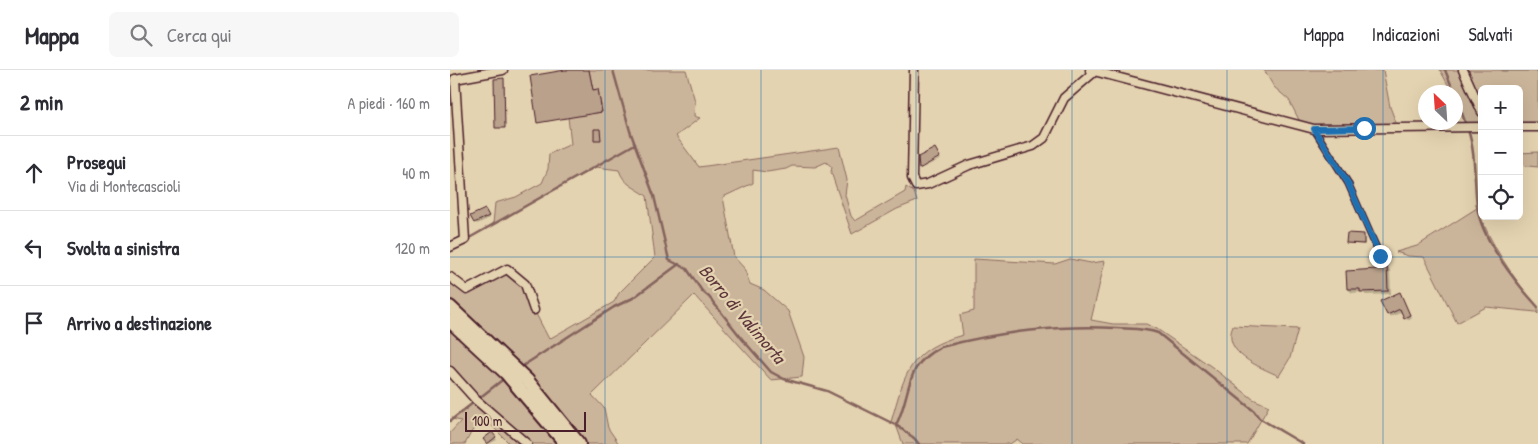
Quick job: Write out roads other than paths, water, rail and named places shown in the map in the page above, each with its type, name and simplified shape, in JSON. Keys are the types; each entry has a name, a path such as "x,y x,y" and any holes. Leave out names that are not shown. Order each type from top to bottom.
{"highway":[{"path":"450,307 527,380 579,444"},
{"path":"450,321 506,373 566,444"}],"street":[{"path":"450,247 465,240 455,79 503,70"},
{"path":"914,70 912,178 916,186 928,184 969,165 1033,146 1044,138 1064,98 1092,71 1314,129 1478,127"},
{"path":"1463,70 1478,103"},
{"path":"1523,127 1538,127"},
{"path":"450,277 467,290 507,269 525,284 534,310"},
{"path":"450,371 475,398 527,444"}],"lane":[{"path":"1314,129 1348,183 1380,256"}],"waterway":[{"name":"Borro di Valimorta","path":"613,70 630,131 654,196 669,260 687,269 702,291 771,372 784,379 827,391 896,425 919,444"},
{"path":"1445,70 1451,85"},
{"path":"1463,116 1466,125"},
{"path":"1468,130 1474,158 1477,206 1485,232 1510,273 1538,307"},
{"path":"471,237 635,144"},
{"path":"521,367 614,307 633,298 679,264"},
{"path":"896,425 914,371 920,362 941,347 984,337 1028,331 1095,327 1148,330 1158,333 1254,411 1259,418 1303,444"},
{"path":"450,421 506,377"}]}
